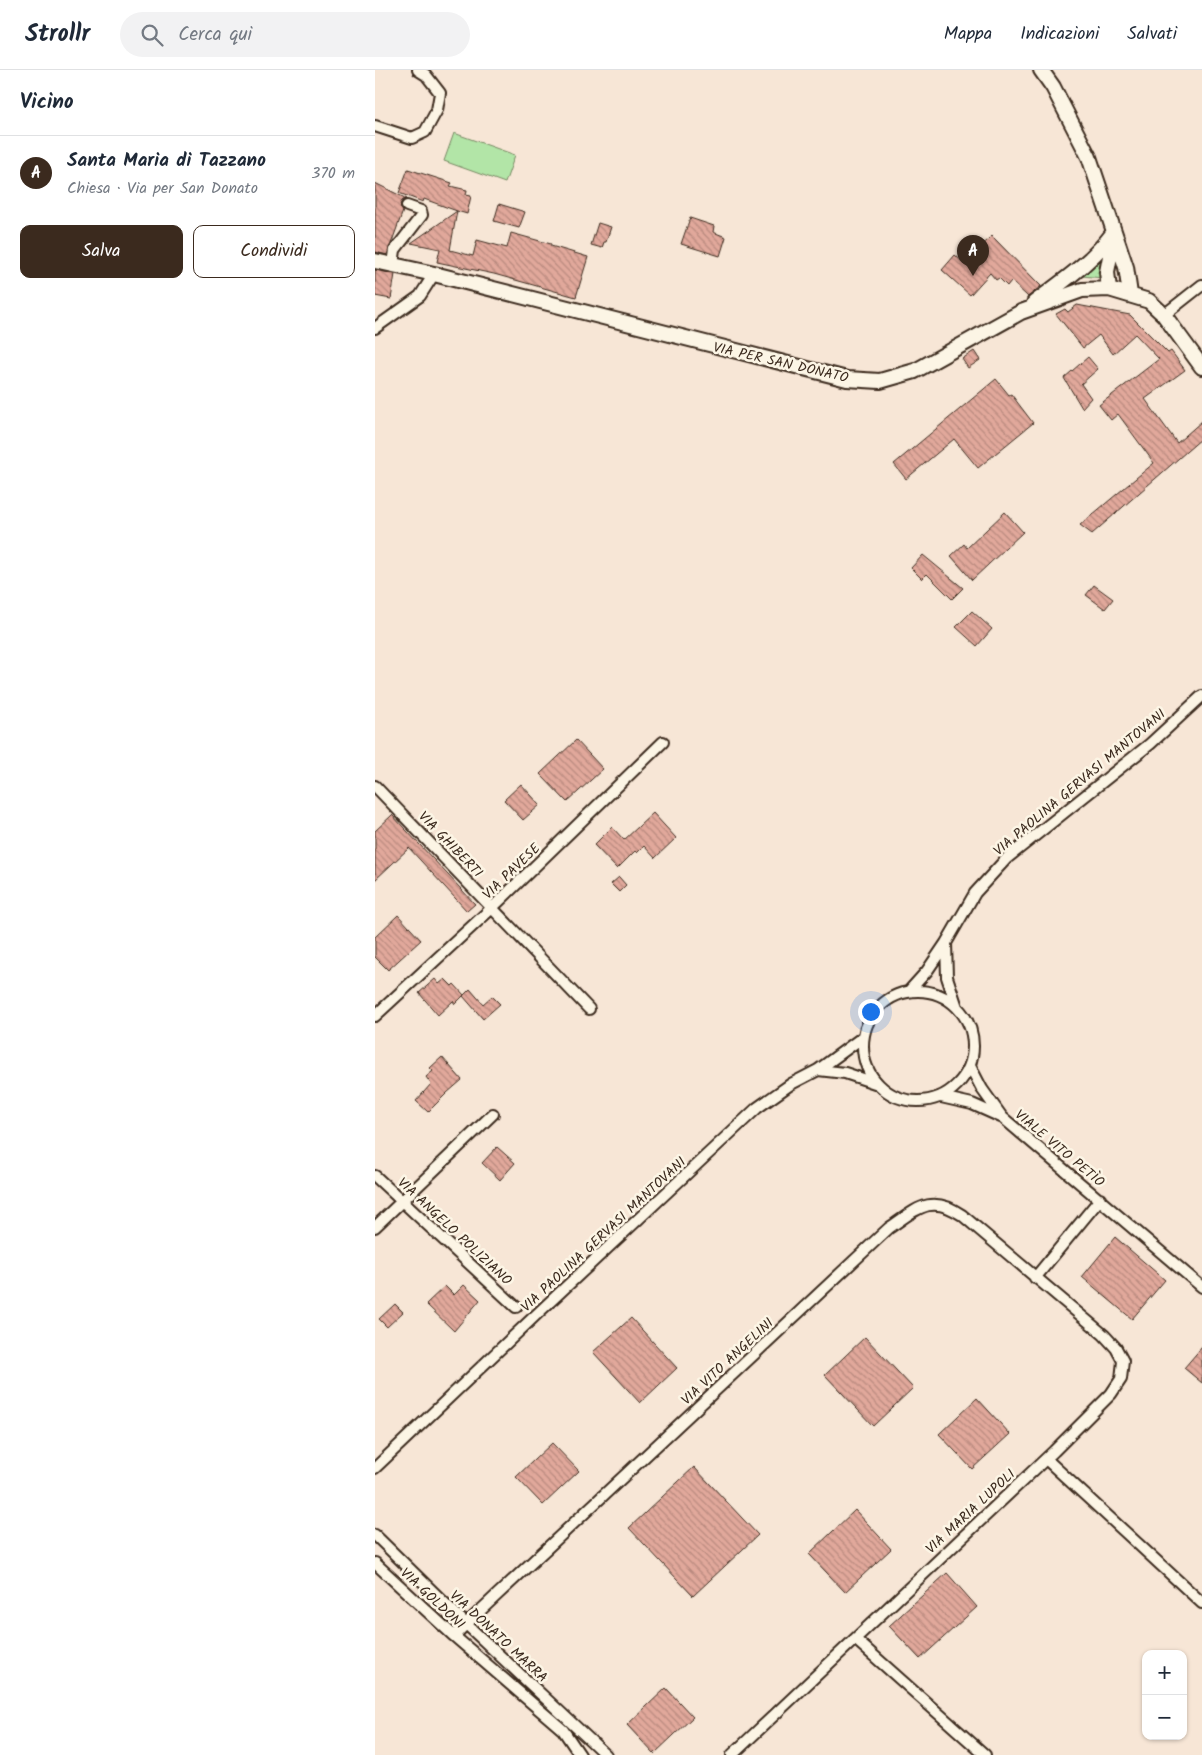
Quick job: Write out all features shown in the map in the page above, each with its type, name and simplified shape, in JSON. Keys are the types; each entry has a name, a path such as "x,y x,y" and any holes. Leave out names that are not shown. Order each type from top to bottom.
{"street":[{"path":"375,126 412,138 425,132 437,110 440,93 426,76 418,70"},
{"path":"1041,70 1053,87 1089,156 1126,267 1129,294"},
{"path":"393,266 395,250 422,215 421,211 407,206"},
{"path":"1109,289 1107,272 1114,232"},
{"path":"1021,312 1074,273 1101,249 1114,232"},
{"name":"VIA PER SAN DONATO","path":"375,261 434,274 847,379 880,381 915,371 1021,312 1082,290 1109,289 1149,301 1163,315 1202,367"},
{"path":"375,328 420,296 434,274"},
{"path":"1163,315 1202,285"},
{"name":"VIA PAOLINA GERVASI MANTOVANI","path":"909,991 927,971 946,943 975,893 1007,858 1151,744 1202,696"},
{"name":"VIA PAVESE","path":"375,1016 493,907 663,742"},
{"name":"VIA GHIBERTI","path":"375,786 589,1009"},
{"path":"946,943 947,977 957,1007"},
{"path":"909,991 926,991 945,998 957,1007 967,1020 972,1035 973,1051 970,1066 963,1079 953,1089 941,1097 914,1101 901,1099 888,1093 878,1084 870,1074 865,1062 863,1037 869,1020 879,1006 893,996 909,991"},
{"name":"VIA PAOLINA GERVASI MANTOVANI","path":"375,1468 757,1108 791,1084 818,1070 863,1037"},
{"path":"970,1066 1002,1117"},
{"path":"818,1070 845,1073 878,1084"},
{"path":"941,1097 972,1104 1002,1117"},
{"path":"375,1227 493,1114"},
{"name":"VIALE VITO PETÌO","path":"1002,1117 1202,1286"},
{"name":"VIA ANGELO POLIZIANO","path":"375,1176 516,1307"},
{"name":"VIALE VITO PETÌO","path":"1035,1278 1100,1199"},
{"name":"VIA VITO ANGELINI","path":"454,1636 889,1228 925,1205 950,1207 962,1215 1035,1278"},
{"name":"VIA MARIA LUPOLI","path":"732,1755 1046,1459 1111,1394 1121,1379 1123,1361 1116,1348 1104,1335 1035,1278"},
{"path":"1046,1459 1202,1603"},
{"name":"VIA DONATO MARRA","path":"375,1535 465,1624 606,1755"},
{"name":"VIA GOLDONI","path":"375,1563 454,1636 563,1730 580,1755"},
{"path":"855,1639 980,1754"}],"green space":[{"path":"454,133 515,155 505,183 444,161"},
{"path":"1104,255 1103,278 1082,276 1082,274"}],"building":[{"path":"408,169 452,183 450,186 467,190 466,195 471,196 467,214 424,199 423,202 399,193"},
{"path":"375,183 407,199 403,200 400,204 403,211 387,255 375,252"},
{"path":"499,204 525,212 519,228 494,221"},
{"path":"457,211 450,250 473,256 477,240 507,248 511,233 588,257 576,297 494,274 437,262 440,249 411,243"},
{"path":"690,218 714,226 713,232 726,237 720,256 681,244"},
{"path":"598,223 611,227 602,248 591,245"},
{"path":"992,236 1041,286 1028,297 1011,281 1007,286 999,278 996,280 990,273 970,295 942,270 955,255 964,263"},
{"path":"375,270 395,274 391,299 375,296"},
{"path":"1077,305 1130,315 1168,353 1171,351 1185,370 1145,399 1177,443 1202,421 1202,438 1092,534 1080,525 1154,463 1118,414 1111,420 1099,405 1159,359 1135,334 1113,354 1099,335 1083,348 1056,314 1065,309 1068,312"},
{"path":"974,351 980,360 968,368 962,359"},
{"path":"1088,357 1098,369 1081,384 1091,398 1082,408 1064,378"},
{"path":"996,379 1009,395 1011,394 1033,423 978,468 954,439 906,479 894,464"},
{"path":"1005,512 1023,532 972,580 951,556 964,544 967,548"},
{"path":"923,555 963,588 952,599 927,574 922,579 911,568"},
{"path":"1094,585 1113,599 1105,609 1086,595"},
{"path":"972,611 992,629 977,646 956,627"},
{"path":"576,740 603,769 567,802 540,774"},
{"path":"521,784 540,805 523,820 504,800"},
{"path":"653,813 676,838 655,858 644,846 637,853 635,851 617,869 594,845 612,827 624,840"},
{"path":"392,815 475,904 467,911 409,848 375,880 375,831"},
{"path":"619,877 626,885 619,892 611,884"},
{"path":"398,915 421,940 388,970 375,957 375,937"},
{"path":"435,979 439,984 445,979 452,986 454,984 464,995 455,1004 453,1001 438,1015 419,993"},
{"path":"470,989 483,1004 492,996 500,1004 483,1019 463,996"},
{"path":"442,1057 462,1080 428,1112 416,1101 431,1084 426,1077 433,1071 430,1068"},
{"path":"497,1147 515,1163 500,1180 482,1163"},
{"path":"1115,1237 1165,1280 1132,1319 1082,1277"},
{"path":"464,1285 480,1300 454,1331 426,1304 445,1286 454,1295"},
{"path":"395,1304 403,1312 387,1327 379,1319"},
{"path":"631,1318 677,1368 640,1403 593,1352"},
{"path":"865,1337 913,1388 873,1426 825,1375"},
{"path":"1202,1347 1202,1383 1184,1368"},
{"path":"977,1398 1010,1434 972,1469 939,1434"},
{"path":"552,1443 579,1471 543,1505 516,1477"},
{"path":"694,1467 758,1535 693,1596 629,1528"},
{"path":"855,1510 891,1549 845,1592 809,1554"},
{"path":"947,1573 977,1607 920,1659 889,1626"},
{"path":"666,1688 693,1717 654,1754 627,1725"}],"place":[{"name":"Santa Maria di Tazzano","path":"973,276"}]}
